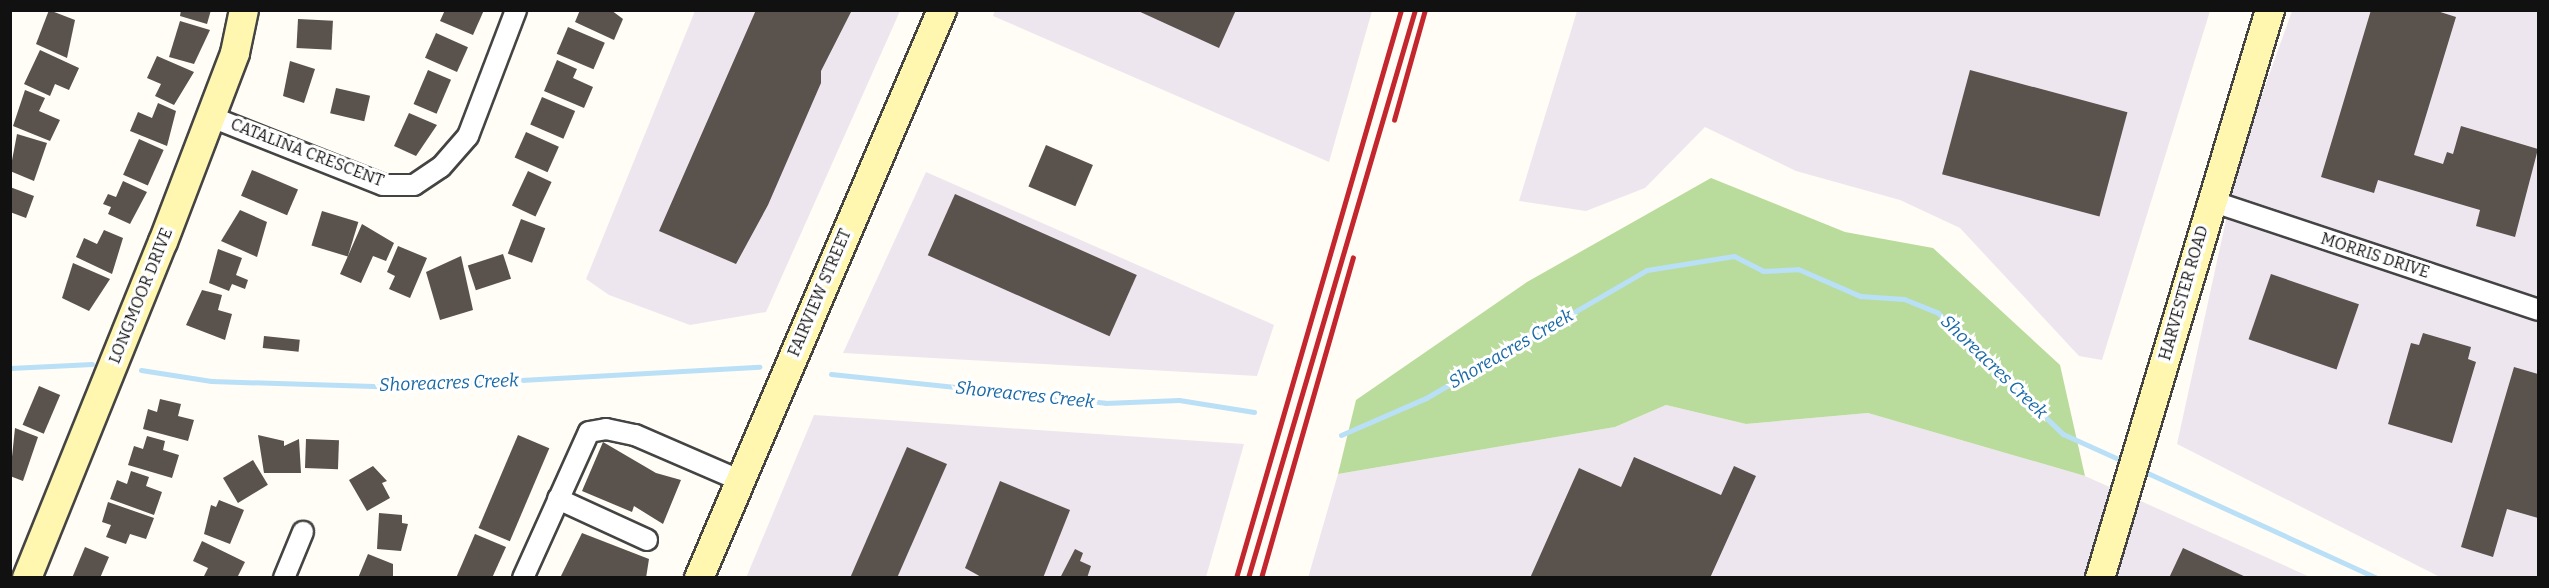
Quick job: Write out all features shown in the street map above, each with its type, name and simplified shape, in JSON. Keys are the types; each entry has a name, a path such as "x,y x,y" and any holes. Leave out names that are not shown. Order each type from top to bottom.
{"main road":[{"name":"LONGMOOR DRIVE","path":"27,578 235,53 244,10"},
{"name":"FAIRVIEW STREET","path":"699,578 942,10"},
{"name":"HARVESTER ROAD","path":"2100,578 2211,201 2271,10"}],"street":[{"name":"CATALINA CRESCENT","path":"209,116 383,185 414,185 441,167 468,136 516,10"},
{"name":"MORRIS DRIVE","path":"2211,201 2538,310"},
{"path":"523,578 589,432 606,429 661,445 739,480"},
{"path":"558,500 647,540"},
{"path":"284,578 303,532"}],"shaded area":[{"path":"995,10 1372,11 1329,162 993,16"},
{"path":"695,11 900,11 766,312 690,325 609,295 586,279"},
{"path":"1577,11 2210,11 2102,360 2079,356 1960,228 1900,200 1796,171 1705,127 1645,188 1586,211 1519,201"},
{"path":"2292,11 2538,11 2538,577 2440,577 2177,444 2240,156"},
{"path":"926,172 1274,325 1257,376 843,353"},
{"path":"1666,405 1746,424 1868,413 2085,476 2310,577 1308,578 1338,474 1615,427"},
{"path":"814,415 1244,444 1206,577 746,578"}],"green space":[{"path":"1711,178 1845,232 1933,248 2060,365 2085,476 1868,413 1746,424 1666,405 1615,427 1338,474 1356,400 1527,282"}],"building":[{"path":"49,10 75,20 67,58 36,44"},
{"path":"181,10 211,10 207,24 180,16"},
{"path":"445,10 484,10 473,35 440,21"},
{"path":"580,10 611,10 623,19 614,40 575,22"},
{"path":"756,10 852,10 821,71 821,83 768,205 736,264 659,231"},
{"path":"1136,10 1236,10 1219,48"},
{"path":"2371,10 2434,10 2456,17 2414,155 2443,164 2447,152 2453,154 2461,126 2538,149 2515,237 2476,226 2480,210 2378,180 2374,193 2321,177"},
{"path":"298,19 333,21 331,50 296,48"},
{"path":"180,21 210,30 194,64 169,57"},
{"path":"568,27 605,43 593,69 557,54"},
{"path":"436,33 468,47 457,72 425,58"},
{"path":"40,50 79,68 69,90 55,84 50,96 24,84"},
{"path":"157,56 194,72 174,105 155,96 161,84 147,78"},
{"path":"557,60 577,69 573,78 593,87 584,108 544,91"},
{"path":"290,61 315,69 304,103 283,96"},
{"path":"428,70 451,80 437,114 414,104"},
{"path":"1970,70 2127,112 2099,217 1942,174"},
{"path":"336,88 370,96 364,121 330,113"},
{"path":"25,90 45,98 39,111 60,120 50,141 13,126"},
{"path":"542,97 575,111 563,139 530,125"},
{"path":"158,103 176,111 167,146 130,131 138,112 152,118"},
{"path":"409,113 437,125 416,156 394,146"},
{"path":"526,132 559,147 547,172 515,158"},
{"path":"17,134 47,143 34,181 10,171"},
{"path":"139,139 164,150 148,186 123,175"},
{"path":"1046,145 1093,165 1075,206 1028,186"},
{"path":"252,170 298,190 287,215 241,196"},
{"path":"528,171 552,182 536,216 512,205"},
{"path":"123,181 147,192 130,224 108,214 111,207 103,204 108,194 116,197"},
{"path":"10,187 34,196 26,218 10,212"},
{"path":"955,194 1137,275 1110,336 928,255"},
{"path":"240,210 267,222 257,257 221,241"},
{"path":"322,211 358,222 348,257 311,245"},
{"path":"521,219 545,228 532,263 508,254"},
{"path":"362,224 394,243 386,261 373,256 361,283 340,274"},
{"path":"104,230 123,238 112,274 76,257 84,238 97,244"},
{"path":"398,246 427,258 410,298 389,289 395,276 387,272"},
{"path":"218,249 242,258 236,275 248,280 245,289 232,284 229,291 209,283"},
{"path":"503,254 511,279 476,290 468,265"},
{"path":"461,256 473,310 440,320 426,272"},
{"path":"73,263 110,279 89,311 62,298"},
{"path":"2271,274 2359,304 2336,370 2249,339"},
{"path":"202,290 222,295 218,310 232,314 225,340 186,325"},
{"path":"2423,333 2471,347 2468,359 2476,362 2452,443 2388,424 2411,343 2419,345"},
{"path":"264,336 300,340 299,352 263,348"},
{"path":"2514,367 2538,374 2538,518 2507,509 2493,557 2461,547"},
{"path":"39,386 60,395 44,434 23,425"},
{"path":"160,399 181,404 178,416 194,420 188,441 143,429 148,409 157,412"},
{"path":"15,428 38,437 23,481 10,476"},
{"path":"258,435 284,441 284,446 299,439 301,473 264,473"},
{"path":"518,435 549,448 510,541 479,528"},
{"path":"147,436 165,441 163,450 179,455 172,478 128,465 134,446 143,449"},
{"path":"306,439 339,440 338,469 305,468"},
{"path":"603,442 656,473 681,480 663,524 634,506 632,512 582,491"},
{"path":"907,447 947,464 897,578 850,578"},
{"path":"1634,457 1721,495 1734,466 1756,476 1710,578 1530,578 1579,468 1621,487"},
{"path":"253,460 268,485 238,503 223,478"},
{"path":"373,466 387,481 382,483 390,498 367,511 349,480"},
{"path":"131,471 149,477 146,486 162,492 154,515 110,499 117,480 127,484"},
{"path":"1000,481 1070,510 1043,578 983,578 965,568"},
{"path":"219,500 244,510 230,544 204,534 211,505 216,507"},
{"path":"108,502 154,518 146,539 130,534 126,544 106,537 111,525 102,522"},
{"path":"379,513 402,515 402,523 408,524 401,551 377,549"},
{"path":"582,533 649,559 646,578 560,578"},
{"path":"475,534 506,547 492,578 456,578"},
{"path":"202,541 245,562 237,578 203,578 208,568 193,561"},
{"path":"85,547 109,557 100,578 72,578"},
{"path":"2183,548 2248,578 2169,578"},
{"path":"1075,549 1083,553 1080,561 1091,566 1087,578 1060,578"},
{"path":"368,554 393,564 393,578 358,578"}],"waterway":[{"name":"Shoreacres Creek","path":"1341,435 1426,398 1647,270 1734,256 1763,271 1798,269 1860,296 1904,299 1938,313 2063,434 2125,462"},
{"name":"Shoreacres Creek","path":"10,368 92,364"},
{"name":"Shoreacres Creek","path":"141,370 211,381 397,387 759,367"},
{"name":"Shoreacres Creek","path":"831,374 1105,403 1179,400 1254,412"},
{"name":"Shoreacres Creek","path":"2141,470 2377,578"}],"railway":[{"path":"1236,578 1401,10"},
{"path":"1248,578 1415,10"},
{"path":"1394,120 1425,10"},
{"path":"1261,578 1353,258"}]}
